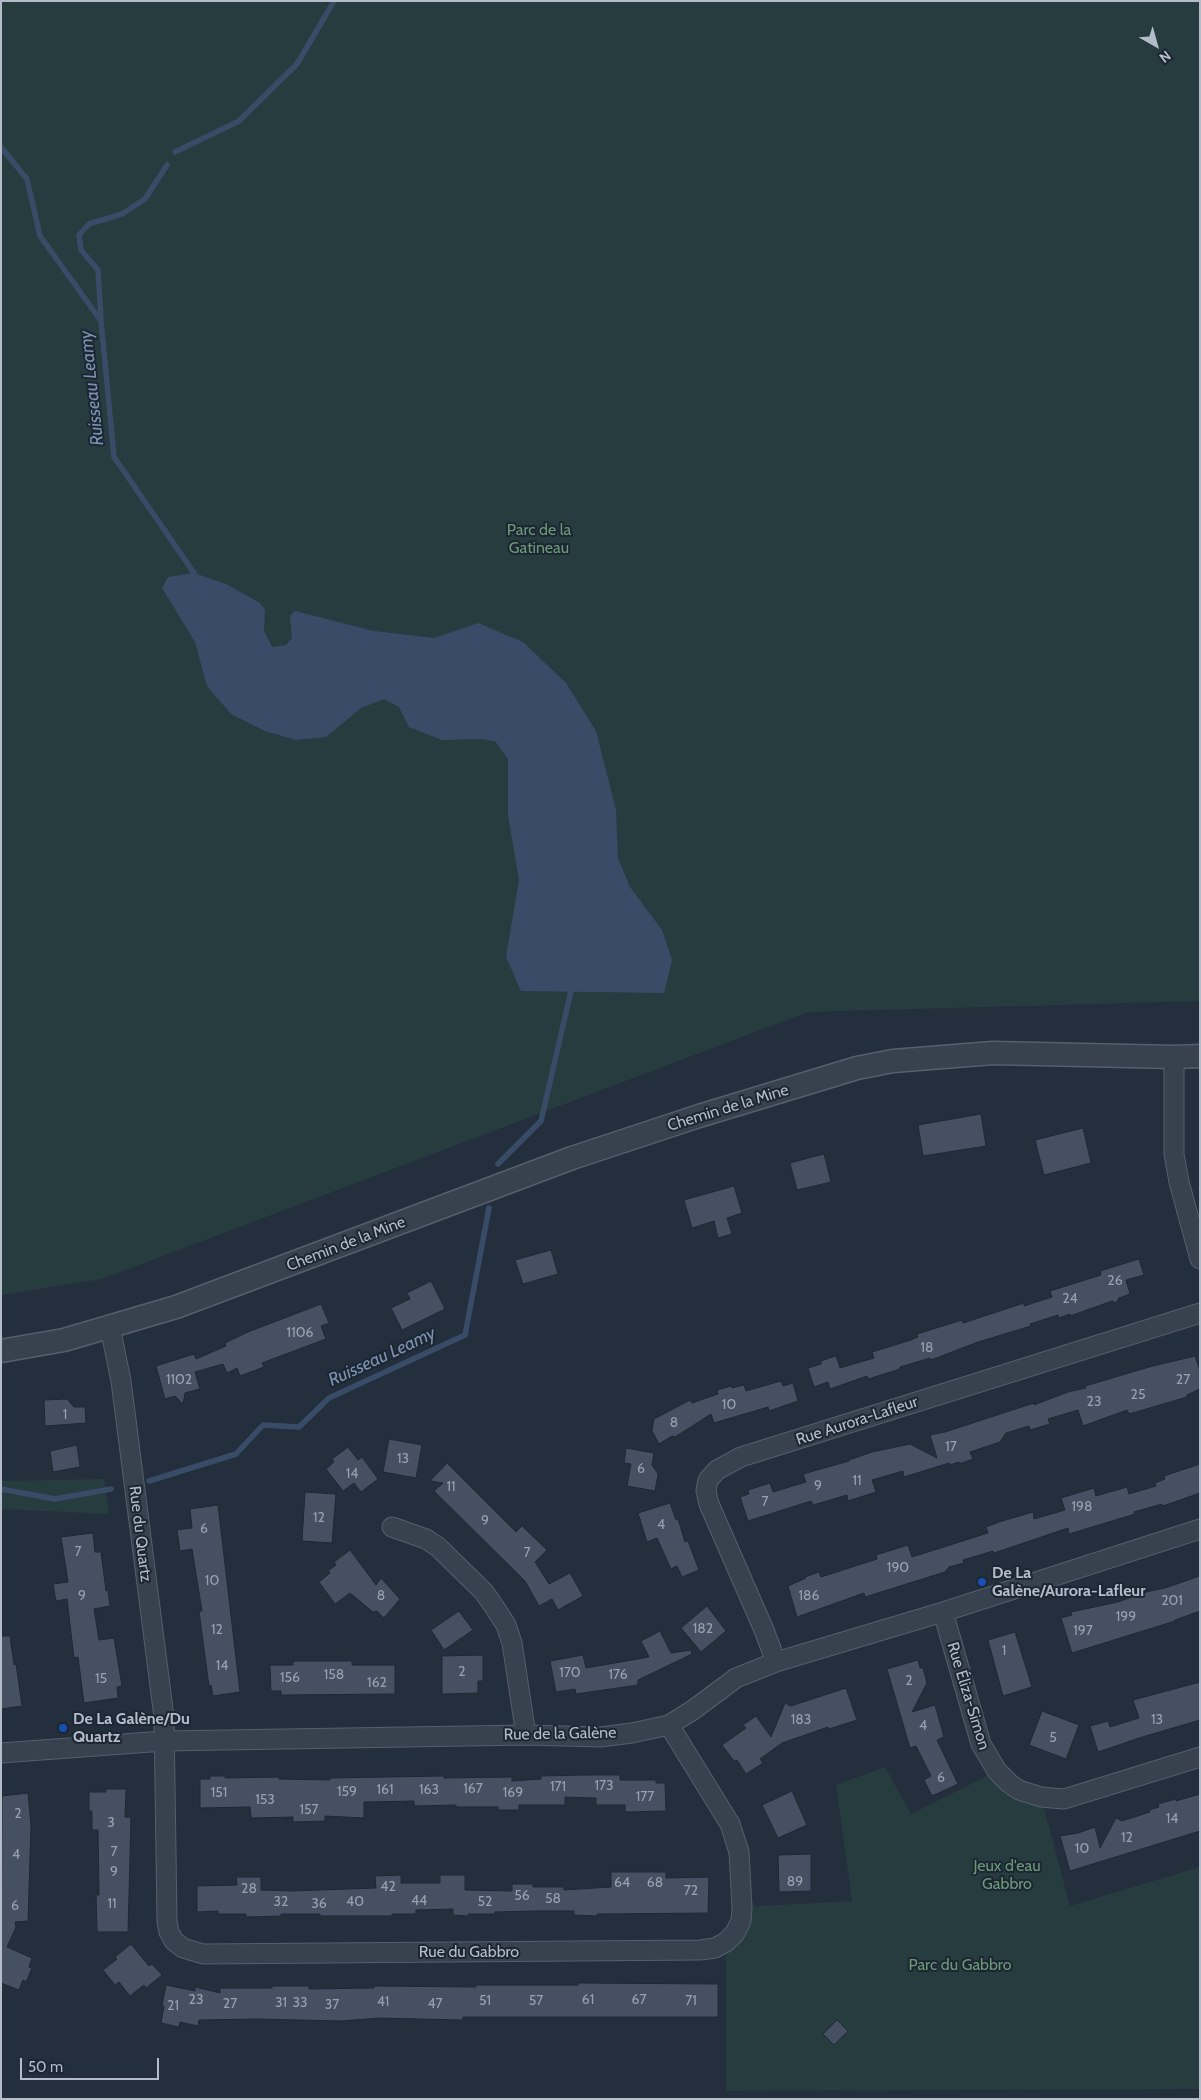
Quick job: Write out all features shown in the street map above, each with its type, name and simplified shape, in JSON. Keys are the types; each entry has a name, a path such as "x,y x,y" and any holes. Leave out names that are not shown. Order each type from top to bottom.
{"street":[{"name":"Chemin de la Mine","path":"1,1351 64,1340 176,1307 572,1158 700,1116 857,1068 892,1062 993,1053 1200,1056"},
{"path":"1174,1057 1174,1154 1179,1182 1200,1259"},
{"name":"Rue Aurora-Lafleur","path":"776,1662 709,1504 706,1490 708,1480 716,1470 741,1457 1200,1313"},
{"name":"Rue du Quartz","path":"110,1328 121,1381 164,1717 164,1740"},
{"path":"392,1527 426,1539 438,1547 484,1592 506,1625 512,1643 526,1735"},
{"name":"Rue de la Galène","path":"1,1753 164,1740 526,1735 600,1737 632,1733 669,1725 694,1710 736,1678 776,1662 943,1612 1200,1529"},
{"name":"Rue Éliza-Simon","path":"943,1612 980,1744 996,1771 1019,1790 1041,1797 1064,1799 1200,1757"},
{"name":"Rue du Gabbro","path":"164,1740 167,1920 169,1932 174,1941 193,1952 203,1954 700,1950 714,1948 726,1942 735,1933 741,1921 739,1852 730,1824 669,1725"}],"green space":[{"name":"Parc de la Gatineau","path":"1,1 1200,1 1200,1001 808,1012 102,1279 1,1295"},
{"path":"104,1479 109,1514 1,1509 1,1481"},
{"name":"Parc du Gabbro","path":"885,1767 911,1814 997,1771 1041,1797 1070,1906 1200,1867 1200,2089 726,2091 726,1942 742,1907 852,1901 836,1785"}],"water":[{"path":"194,573 226,584 260,603 265,610 264,631 272,647 286,645 292,638 290,616 295,611 374,631 434,638 478,623 523,642 566,683 596,731 616,810 618,858 630,887 662,930 672,960 664,993 521,991 506,957 519,880 508,815 508,759 495,741 479,739 442,740 409,727 399,707 384,699 361,708 326,737 296,740 265,731 231,714 207,686 195,642 162,588 168,577"}],"building":[{"path":"981,1114 986,1146 923,1156 918,1125"},
{"path":"1083,1128 1091,1163 1044,1175 1035,1140"},
{"path":"824,1154 831,1182 797,1190 790,1163"},
{"path":"734,1186 742,1213 727,1218 732,1234 718,1238 714,1221 692,1228 684,1200"},
{"path":"551,1250 558,1274 523,1284 515,1260"},
{"path":"1139,1259 1144,1275 1126,1280 1130,1294 1119,1298 1116,1303 1112,1301 1070,1316 1070,1314 1059,1318 1058,1315 931,1360 930,1358 900,1367 900,1369 868,1379 867,1376 830,1389 828,1382 814,1387 808,1368 821,1364 821,1361 836,1356 840,1368 874,1358 872,1352 911,1340 918,1337 917,1334 962,1320 963,1323 1024,1303 1024,1306 1052,1297 1050,1291 1101,1275 1100,1271"},
{"path":"431,1281 445,1309 402,1330 391,1308 410,1299 407,1293"},
{"path":"321,1304 329,1323 321,1326 326,1339 262,1363 264,1367 240,1376 237,1368 227,1373 223,1364 195,1372 200,1389 185,1393 183,1404 175,1396 165,1399 156,1366 194,1354 196,1359 226,1346 225,1343 248,1332"},
{"path":"1195,1356 1200,1371 1200,1389 1187,1395 1187,1397 1129,1414 1127,1410 1083,1426 1078,1410 1048,1419 1050,1424 1030,1430 1029,1426 1006,1433 1000,1442 970,1452 973,1459 959,1464 959,1462 950,1465 949,1463 904,1477 903,1471 872,1480 876,1492 848,1501 847,1495 813,1505 811,1501 748,1521 740,1497 749,1494 748,1490 770,1483 773,1492 806,1482 803,1474 849,1461 872,1452 910,1444 937,1458 930,1435 945,1432 1034,1403 1034,1405 1068,1392 1086,1388 1085,1386"},
{"path":"781,1381 783,1386 793,1383 798,1401 769,1411 768,1407 714,1423 711,1414 675,1437 672,1436 659,1444 652,1431 654,1419 690,1400 692,1403 718,1394 717,1390 731,1386 732,1388 744,1385 746,1391"},
{"path":"67,1399 74,1407 85,1407 86,1423 45,1426 44,1400"},
{"path":"389,1439 422,1445 416,1478 383,1472"},
{"path":"77,1445 80,1467 53,1472 50,1451"},
{"path":"348,1447 358,1460 362,1457 378,1479 361,1492 354,1483 343,1491 326,1469 334,1462 332,1459"},
{"path":"626,1448 654,1453 652,1465 658,1474 655,1491 627,1486 631,1464 624,1463"},
{"path":"447,1463 516,1532 522,1526 547,1550 535,1562 549,1584 570,1573 583,1596 558,1610 552,1599 539,1606 525,1581 434,1491 443,1483 430,1481"},
{"path":"1200,1464 1200,1493 1163,1506 1162,1504 1134,1512 1135,1514 1069,1534 1068,1528 994,1553 993,1551 963,1560 964,1563 949,1567 945,1572 865,1597 864,1593 797,1617 788,1586 805,1577 819,1572 821,1577 877,1559 876,1555 908,1545 912,1557 988,1533 986,1527 999,1522 1033,1512 1034,1519 1065,1510 1061,1498 1094,1488 1096,1496 1127,1487 1129,1494 1156,1486 1155,1483 1165,1479 1164,1476"},
{"path":"305,1492 336,1494 332,1543 302,1541"},
{"path":"670,1503 676,1520 678,1519 685,1542 688,1541 699,1570 682,1577 677,1566 671,1569 657,1538 647,1542 638,1513"},
{"path":"218,1505 240,1692 213,1696 211,1685 209,1686 199,1611 202,1611 192,1549 180,1551 177,1530 192,1528 190,1509"},
{"path":"93,1533 95,1552 101,1552 110,1606 94,1609 99,1640 114,1638 122,1686 117,1687 118,1698 84,1703 78,1657 74,1658 67,1599 56,1601 53,1584 68,1582 61,1537"},
{"path":"350,1550 376,1585 381,1578 400,1599 384,1618 377,1611 373,1612 350,1593 335,1604 319,1582 336,1565 334,1562"},
{"path":"1200,1576 1200,1611 1175,1621 1072,1653 1061,1618 1072,1615 1071,1612 1118,1602"},
{"path":"707,1606 726,1631 701,1652 681,1628"},
{"path":"459,1611 473,1630 444,1650 431,1630"},
{"path":"660,1631 671,1653 691,1650 692,1654 638,1680 638,1685 576,1694 575,1689 556,1692 550,1661 583,1655 586,1668 649,1657 641,1641"},
{"path":"1015,1632 1032,1687 1003,1696 988,1640"},
{"path":"1,1636 10,1636 22,1706 1,1709"},
{"path":"483,1655 483,1681 478,1681 478,1693 442,1694 442,1656"},
{"path":"918,1660 920,1668 923,1668 927,1683 912,1712 935,1705 944,1737 937,1740 958,1784 932,1796 924,1780 931,1776 916,1746 910,1748 887,1669"},
{"path":"293,1661 352,1661 352,1665 395,1665 395,1694 281,1695 281,1691 271,1691 270,1665 293,1665"},
{"path":"1200,1682 1200,1720 1098,1752 1090,1726 1108,1721 1110,1727 1139,1718 1133,1700"},
{"path":"846,1688 857,1720 829,1729 828,1727 782,1743 760,1759 763,1763 746,1774 737,1760 734,1761 722,1745 746,1728 743,1725 756,1716 771,1737 785,1703 791,1706"},
{"path":"1042,1711 1079,1725 1066,1759 1029,1745"},
{"path":"620,1775 620,1780 656,1780 656,1783 665,1783 666,1811 625,1812 625,1805 596,1805 596,1798 565,1797 565,1805 519,1805 519,1810 498,1810 498,1807 456,1807 456,1805 414,1806 414,1801 364,1802 364,1818 325,1816 325,1821 293,1822 293,1817 251,1818 250,1807 200,1808 200,1779 210,1779 210,1776 330,1780 330,1778 444,1776 444,1778 512,1777 512,1781 541,1779 541,1776"},
{"path":"106,1789 126,1789 125,1817 131,1817 128,1932 97,1932 96,1895 99,1895 98,1830 92,1830 89,1792 106,1792"},
{"path":"792,1791 807,1825 778,1838 762,1805"},
{"path":"28,1793 31,1826 28,1921 15,1922 16,1927 7,1947 32,1958 29,1967 32,1968 26,1982 23,1980 19,1990 1,1983 2,1796"},
{"path":"1200,1794 1200,1831 1070,1871 1060,1836 1078,1833 1095,1827 1100,1848 1116,1818 1122,1821 1150,1812 1149,1810 1159,1807 1158,1804"},
{"path":"811,1854 811,1891 779,1892 778,1855"},
{"path":"611,1872 666,1872 666,1878 709,1877 708,1913 597,1914 597,1916 574,1915 574,1911 533,1911 468,1914 468,1916 453,1915 453,1909 416,1910 416,1914 392,1914 392,1916 281,1914 281,1916 246,1917 246,1914 218,1914 218,1911 197,1912 197,1886 237,1885 236,1877 261,1877 261,1890 292,1891 376,1888 375,1876 401,1875 401,1883 440,1883 440,1875 465,1875 465,1890 512,1891 512,1884 533,1884 533,1887 564,1887 564,1890 611,1887"},
{"path":"131,1944 149,1966 152,1964 162,1975 146,1988 144,1985 130,1996 119,1982 115,1985 103,1970"},
{"path":"578,1983 718,1984 718,2017 463,2017 463,2020 379,2018 341,2021 199,2020 198,2026 180,2022 179,2027 161,2023 166,1985 195,1991 195,1987 220,1993 220,1988 272,1988 272,1986 309,1986 309,1989 374,1988 374,1986 578,1985"},
{"path":"837,2020 848,2031 834,2045 823,2034"}],"waterway":[{"path":"175,152 239,121 297,64 334,1"},
{"name":"Ruisseau Leamy","path":"1,147 27,179 40,236 101,321 114,457 194,573"},
{"path":"101,319 98,270 81,250 79,235 89,224 122,214 145,199 167,165"},
{"name":"Ruisseau Leamy","path":"498,1164 541,1121 571,991"},
{"name":"Ruisseau Leamy","path":"149,1481 236,1454 263,1425 299,1427 329,1398 465,1335 489,1208"},
{"name":"Ruisseau Leamy","path":"1,1489 55,1499 111,1489"}],"place":[{"name":"De La Galène/Aurora-Lafleur","path":"982,1582"},
{"name":"De La Galène/Du Quartz","path":"63,1728"}],"park label":[{"name":"Jeux d'eau Gabbro","path":"1007,1875"}]}
